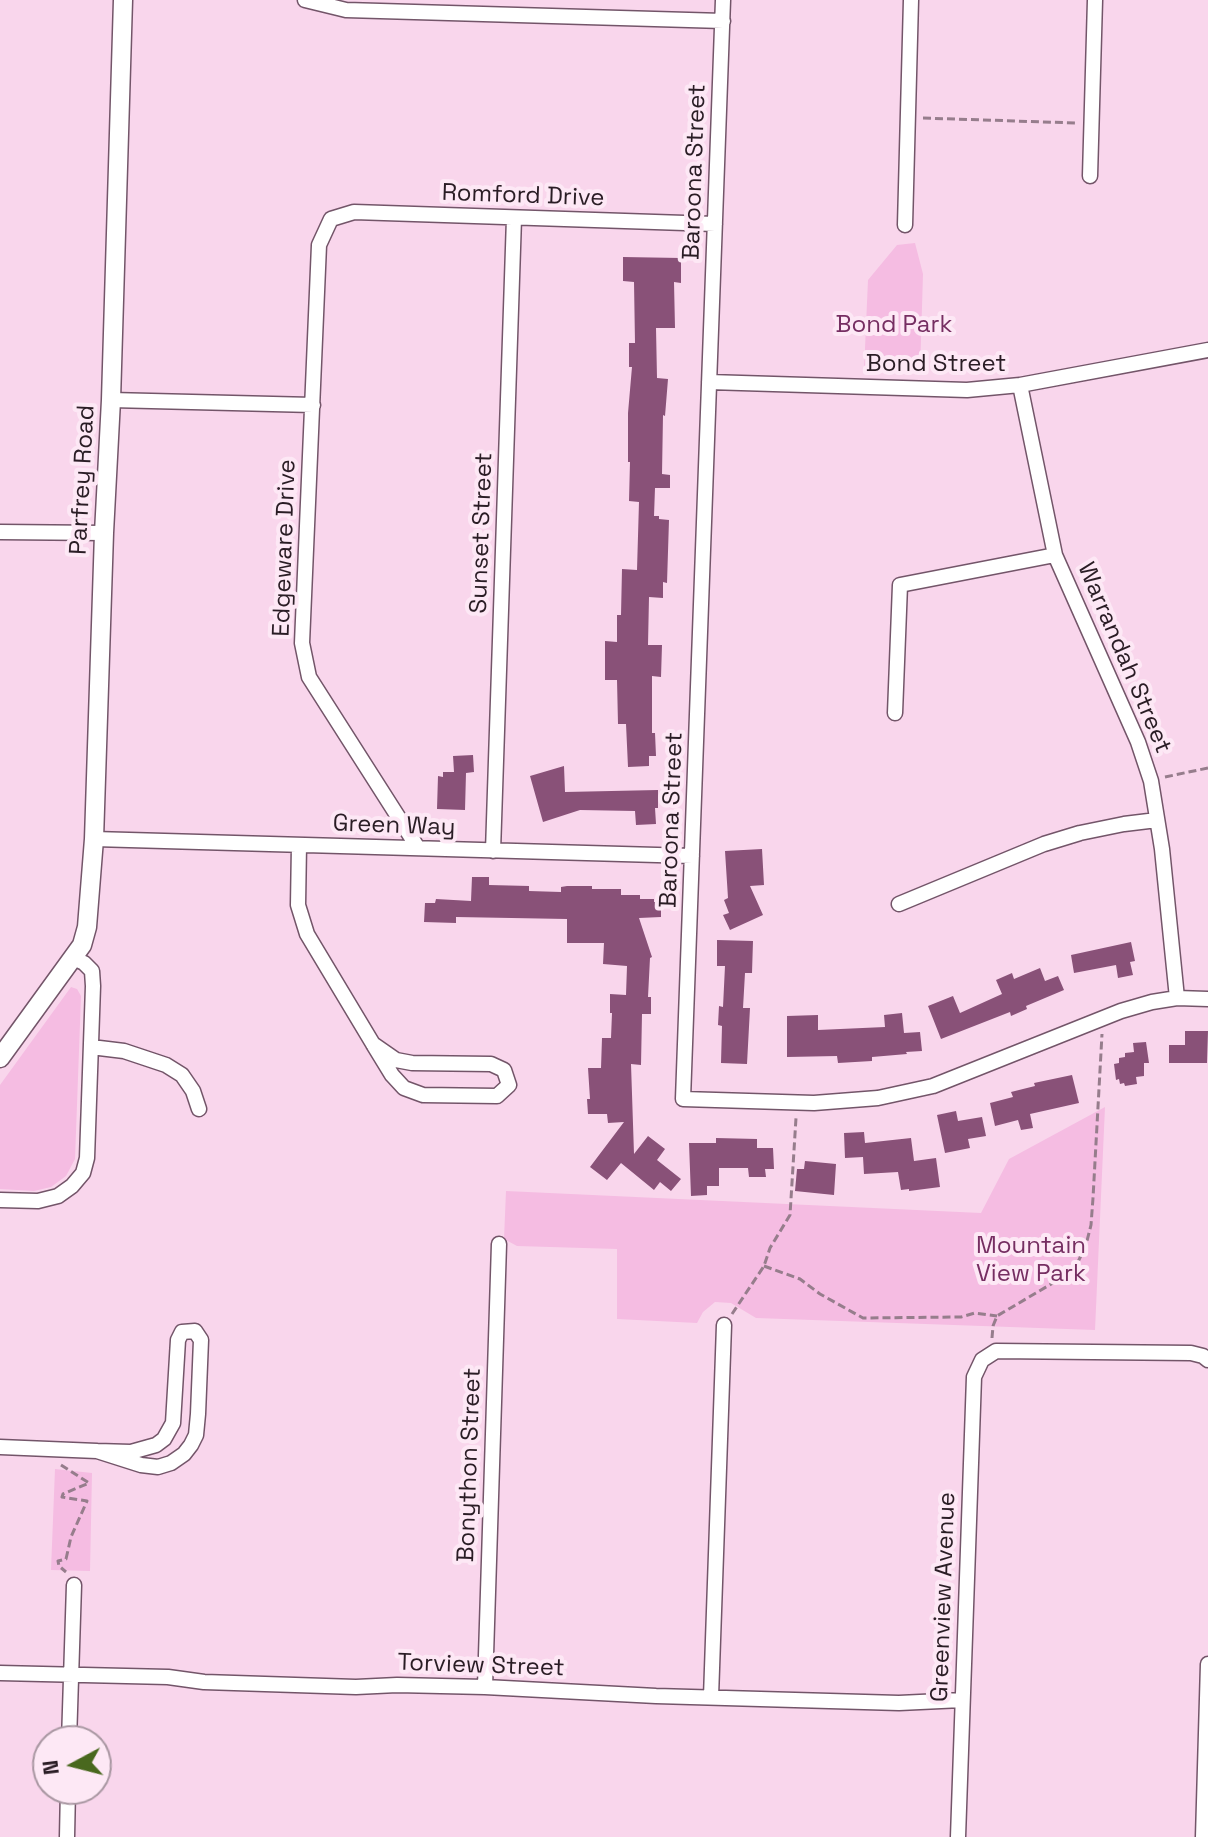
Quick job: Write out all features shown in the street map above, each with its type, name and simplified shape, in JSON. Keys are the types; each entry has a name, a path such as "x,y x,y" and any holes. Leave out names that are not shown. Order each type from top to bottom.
{"main road":[{"name":"Parfrey Road","path":"0,1058 82,945 87,927 94,839 123,0"}],"street":[{"path":"305,0 346,10 723,21"},
{"name":"Baroona Street","path":"723,0 683,1099 814,1103 878,1098 933,1086 1103,1018 1152,1002 1177,998 1208,999"},
{"path":"905,225 911,0"},
{"path":"1090,176 1095,0"},
{"name":"Romford Drive","path":"331,219 354,212 715,224"},
{"name":"Sunset Street","path":"493,851 514,218"},
{"name":"Edgeware Drive","path":"331,219 319,245 302,643 309,677 418,848"},
{"name":"Bond Street","path":"709,382 967,390 1020,385 1208,350"},
{"name":"Warrandah Street","path":"1020,385 1055,555 1138,742 1151,781 1162,849 1177,998"},
{"path":"111,400 313,405"},
{"path":"0,532 104,533"},
{"path":"895,713 900,585 1055,555"},
{"path":"899,904 1044,844 1080,833 1157,820"},
{"name":"Green Way","path":"94,839 692,856"},
{"path":"299,845 298,905 307,934 373,1044 392,1075 404,1088 423,1095 497,1096 509,1085 504,1070 491,1064 412,1063 396,1060 373,1044"},
{"path":"0,1200 38,1201 58,1196 83,1173 87,1158 92,971 73,958"},
{"path":"91,1047 124,1051 166,1065 182,1075 193,1091 199,1109"},
{"name":"Bonython Street","path":"485,1687 499,1244"},
{"path":"711,1697 724,1325"},
{"path":"0,1447 131,1452 156,1445 169,1433 173,1423 178,1340 182,1332 195,1331 201,1340 198,1414 196,1435 184,1454 158,1467 97,1451"},
{"path":"996,1351 1191,1353 1208,1360"},
{"name":"Greenview Avenue","path":"958,1837 974,1377 982,1360 996,1351"},
{"path":"69,1725 74,1585"},
{"path":"1203,1837 1208,1664"},
{"name":"Torview Street","path":"0,1673 899,1703 962,1700"},
{"path":"67,1837 68,1805"}],"path":[{"path":"908,117 1092,123"},
{"path":"1151,781 1208,768"},
{"path":"996,1351 991,1337 997,1316 1063,1277 1077,1264 1086,1245 1091,1225 1103,1018"},
{"path":"724,1325 764,1266 770,1248 790,1215 796,1102"},
{"path":"764,1266 800,1279 863,1318 961,1317 975,1313 997,1316"},
{"path":"62,1465 89,1483 62,1497 87,1501 71,1537 66,1559 58,1561 74,1585"}],"green space":[{"name":"Bond Park","path":"915,243 923,274 920,372 864,371 868,280 897,245"},
{"path":"71,987 77,989 81,996 75,1159 66,1176 51,1187 34,1191 0,1189 0,1085"},
{"name":"Mountain View Park","path":"1105,1107 1095,1330 756,1318 731,1303 715,1302 703,1312 697,1323 617,1319 617,1249 517,1246 504,1239 506,1191 981,1213 1009,1159"},
{"path":"55,1469 92,1473 90,1571 51,1570"}],"building":[{"path":"623,257 681,258 681,283 674,282 675,328 656,328 657,378 668,379 663,415 662,474 670,475 670,488 655,488 654,516 669,520 667,583 663,582 663,598 649,597 648,645 662,645 661,677 652,676 652,733 655,733 656,756 649,756 649,766 628,767 626,724 618,724 617,680 605,680 605,641 617,642 622,569 637,570 639,502 629,501 628,462 632,367 629,367 629,343 635,343 634,282 623,281"},
{"path":"473,755 474,772 466,773 465,810 437,809 438,776 443,777 443,772 454,772 453,756"},
{"path":"564,766 565,792 658,790 656,824 636,825 635,811 580,810 543,822 530,776"},
{"path":"762,849 764,885 750,886 763,915 730,930 723,915 729,913 724,900 728,898 725,851"},
{"path":"472,877 489,877 489,885 529,886 529,891 561,892 561,887 567,886 621,889 621,895 640,895 640,899 661,902 661,917 639,918 652,957 648,997 651,997 651,1014 642,1014 641,1065 631,1064 634,1154 648,1136 665,1149 657,1160 681,1179 671,1191 660,1182 654,1190 621,1163 607,1180 590,1167 624,1122 608,1123 607,1114 588,1114 587,1099 590,1099 588,1068 601,1068 602,1038 611,1038 610,994 626,995 627,966 603,964 604,943 567,943 567,919 456,917 456,923 424,922 425,903 435,903 436,899 471,901"},
{"path":"717,940 753,941 752,973 745,973 743,1008 750,1008 747,1064 721,1063 722,1026 718,1025 719,1006 723,1007 725,966 717,966"},
{"path":"1131,942 1135,961 1130,962 1133,975 1118,978 1116,965 1074,973 1071,955"},
{"path":"1040,968 1045,981 1058,976 1064,990 1011,1016 1010,1012 941,1039 928,1006 953,996 960,1013 1002,994 996,980 1012,973 1014,979"},
{"path":"902,1013 904,1033 920,1032 922,1051 872,1057 872,1061 838,1063 837,1056 787,1057 787,1016 818,1015 818,1030 885,1027 884,1015"},
{"path":"1185,1031 1208,1031 1207,1063 1169,1063 1169,1045 1185,1045"},
{"path":"1146,1042 1149,1063 1144,1063 1144,1076 1136,1077 1137,1084 1120,1084 1119,1079 1116,1080 1114,1064 1125,1057 1125,1053 1134,1052 1133,1043"},
{"path":"1072,1075 1079,1103 1030,1114 1033,1128 1021,1130 1018,1120 995,1126 990,1103 1013,1097 1011,1092 1035,1086 1034,1083"},
{"path":"956,1111 958,1121 982,1117 986,1136 968,1139 970,1148 945,1153 937,1115"},
{"path":"864,1132 865,1143 911,1138 914,1161 936,1158 940,1187 901,1190 898,1172 864,1174 863,1157 845,1158 844,1133"},
{"path":"716,1138 757,1139 757,1148 773,1148 774,1169 765,1169 766,1177 749,1177 748,1168 719,1168 719,1186 707,1186 707,1195 691,1196 689,1143 716,1143"},
{"path":"805,1161 836,1164 834,1195 795,1191 797,1169 804,1169"}]}
